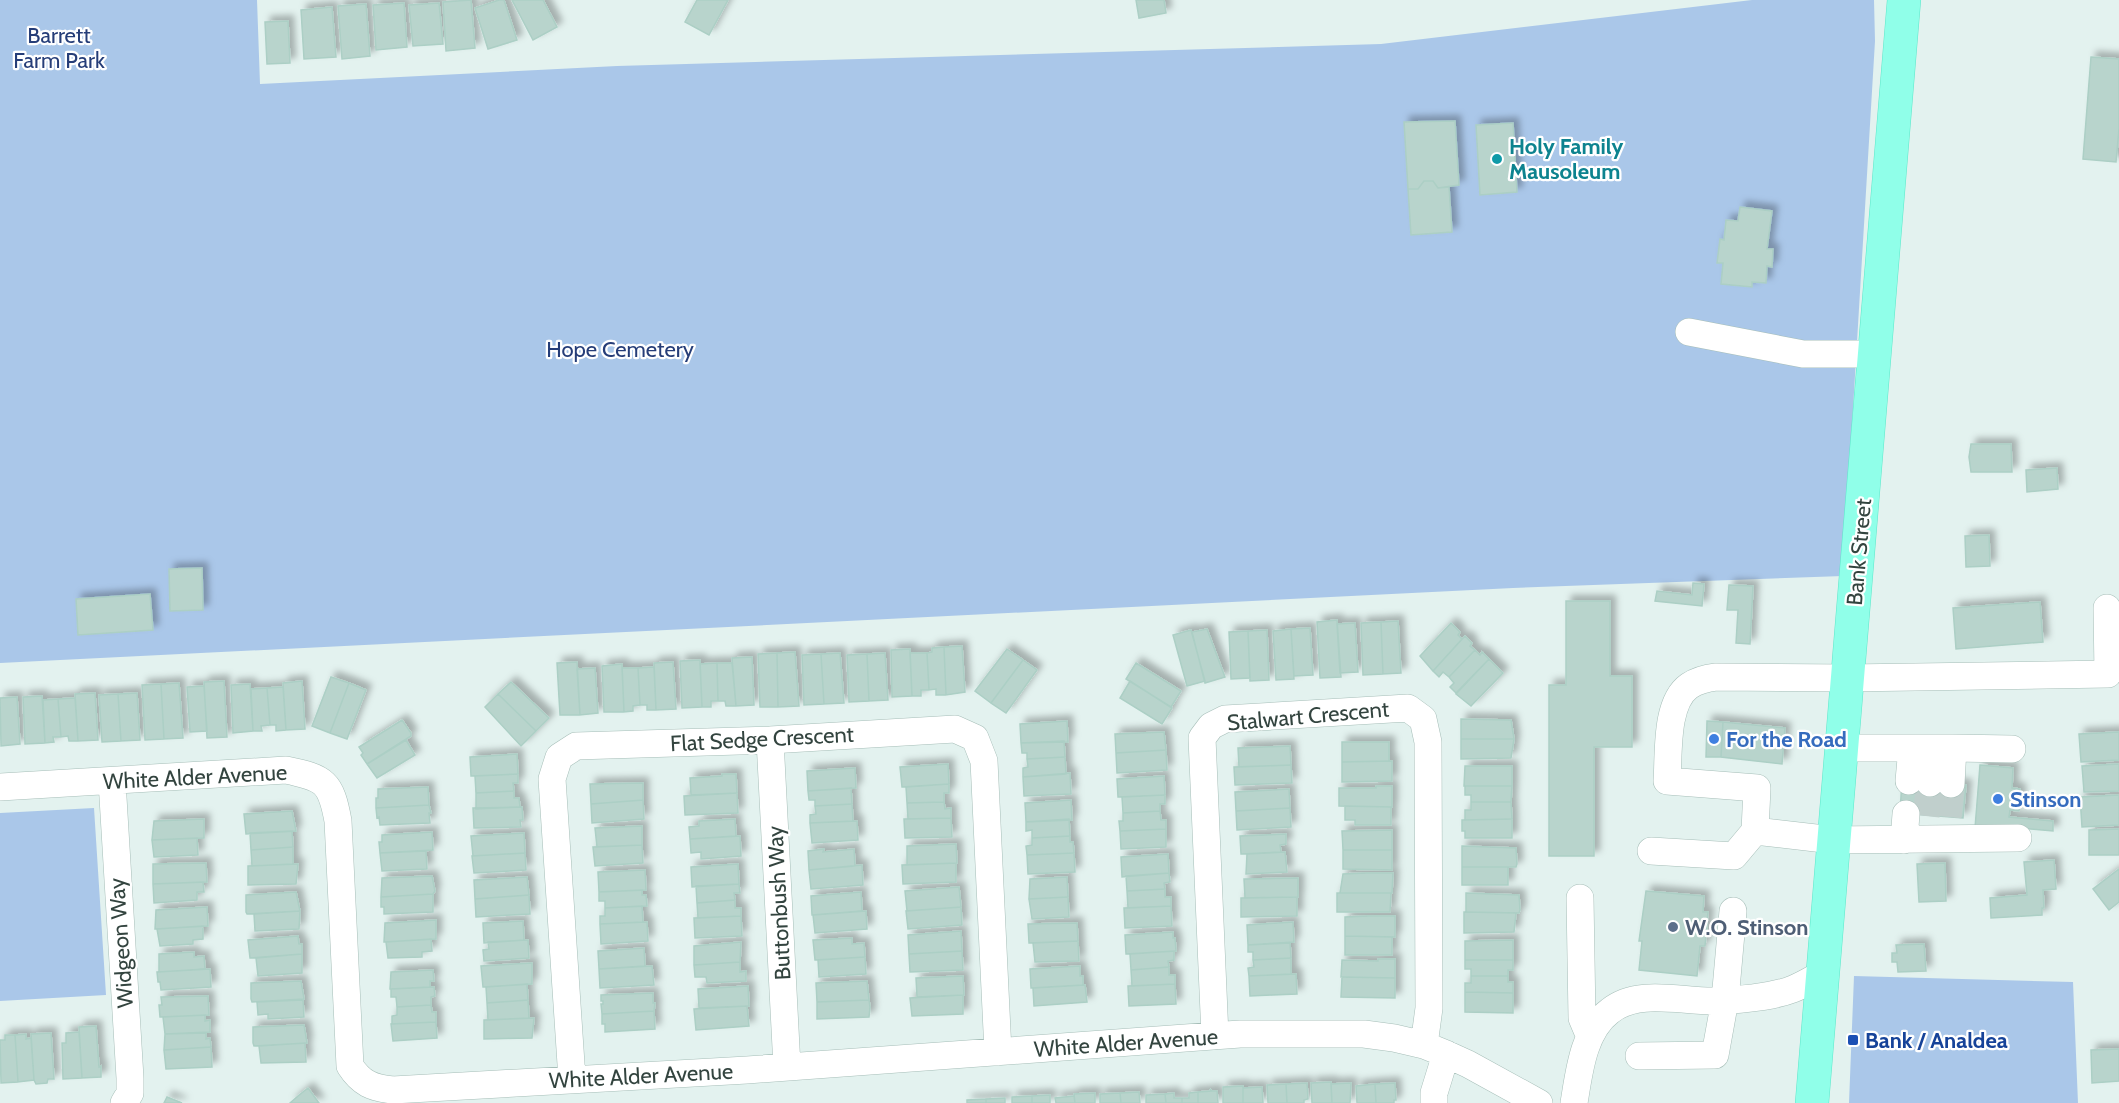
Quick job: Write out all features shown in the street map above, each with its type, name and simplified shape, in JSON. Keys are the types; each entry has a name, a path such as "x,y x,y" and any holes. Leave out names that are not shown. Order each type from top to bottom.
{"main road":[{"name":"Bank Street","path":"1812,1103 1904,0"}],"street":[{"path":"1689,332 1803,354 1875,354"},
{"path":"1651,851 1734,856 1755,831 1757,788 1667,781 1671,720 1677,701 1688,687 1700,679 1716,677 1848,678 2108,674 2107,608"},
{"name":"Stalwart Crescent","path":"1215,1036 1202,738 1211,726 1225,719 1408,708 1423,719 1428,742 1429,1008 1435,1050"},
{"name":"Flat Sedge Crescent","path":"572,1079 552,779 559,756 576,746 770,740 956,729 975,738 984,760 998,1052"},
{"name":"Buttonbush Way","path":"770,740 788,1067"},
{"path":"1841,748 2012,749"},
{"path":"1932,748 1930,783 1932,748"},
{"name":"White Alder Avenue","path":"0,787 286,770 308,774 326,784 334,798 338,821 350,1066 360,1080 375,1089 393,1090 788,1067 1215,1036 1364,1034 1394,1038 1435,1050 1539,1103"},
{"name":"Widgeon Way","path":"112,781 130,1078 129,1093 124,1103"},
{"path":"1755,831 1833,840 1926,827 2018,838"},
{"path":"1580,898 1582,1018 1590,1037"},
{"path":"1639,1056 1715,1055 1725,1000 1733,911"},
{"path":"1574,1103 1590,1037 1608,1012 1624,1002 1642,999 1725,1000 1779,993 1793,989 1822,974"},
{"path":"1434,1103 1435,1050"}],"green space":[{"name":"Hope Cemetery","path":"0,0 257,0 260,84 617,66 1381,44 1752,0 1874,0 1875,41 1843,576 1513,588 0,663"},
{"path":"94,808 106,995 0,1001 0,813"},
{"path":"1854,976 2073,982 2078,1103 1849,1103"}],"building":[{"path":"471,0 475,48 446,51 443,2"},
{"path":"504,0 517,40 488,49 475,8"},
{"path":"512,0 543,0 557,27 533,40"},
{"path":"697,0 728,0 709,35 685,22"},
{"path":"1136,0 1164,0 1166,13 1139,18"},
{"path":"404,3 407,47 376,50 373,5"},
{"path":"439,3 443,44 413,46 409,5"},
{"path":"366,4 370,56 342,59 338,6"},
{"path":"332,7 336,57 304,59 301,10"},
{"path":"288,21 290,63 267,64 265,22"},
{"path":"2091,57 2119,59 2119,129 2116,162 2083,159"},
{"path":"1455,121 1459,185 1438,188 1433,181 1424,181 1418,189 1408,189 1404,122"},
{"name":"Holy Family Mausoleum","path":"1513,123 1517,192 1480,195 1476,125"},
{"path":"1424,181 1433,181 1438,188 1449,187 1452,232 1411,235 1408,189 1418,189"},
{"path":"1740,207 1772,211 1767,249 1773,249 1772,267 1767,266 1766,283 1752,282 1752,287 1721,284 1723,263 1717,263 1720,239 1724,240 1726,220 1738,221"},
{"path":"1971,444 2011,444 2012,472 1971,472 1969,457"},
{"path":"2057,468 2058,489 2027,492 2026,470"},
{"path":"1989,535 1990,566 1966,567 1965,536"},
{"path":"202,568 203,610 170,611 169,569"},
{"path":"1693,583 1704,584 1702,606 1655,601 1657,591 1692,595"},
{"path":"1729,585 1753,586 1750,644 1736,643 1738,610 1727,610"},
{"path":"150,594 153,630 78,635 76,599"},
{"path":"1566,601 1610,601 1610,676 1632,676 1632,747 1594,747 1594,856 1549,856 1549,685 1566,685"},
{"path":"2040,602 2043,642 1956,649 1953,608"},
{"path":"1337,620 1341,677 1320,678 1317,622"},
{"path":"1398,621 1401,673 1383,674 1381,622"},
{"path":"1381,622 1383,674 1363,675 1361,623"},
{"path":"1355,623 1358,672 1340,673 1337,624"},
{"path":"1451,623 1460,632 1458,635 1462,639 1433,671 1420,656"},
{"path":"1310,628 1313,675 1294,676 1291,629"},
{"path":"1207,629 1225,677 1205,683 1192,632"},
{"path":"1291,629 1294,679 1276,680 1273,631"},
{"path":"1191,630 1205,681 1187,686 1173,635"},
{"path":"1267,630 1269,680 1250,681 1248,631"},
{"path":"1248,631 1250,678 1231,679 1229,632"},
{"path":"1465,636 1475,650 1449,677 1443,672 1439,677 1433,671"},
{"path":"962,646 965,692 946,695 944,647"},
{"path":"944,647 946,695 936,695 936,689 929,690 927,653 932,652 932,648"},
{"path":"910,649 912,696 892,697 891,650"},
{"path":"1007,649 1023,660 991,703 975,691"},
{"path":"1475,650 1480,655 1482,652 1489,659 1456,693 1450,687 1454,683 1449,677"},
{"path":"795,652 799,706 778,707 777,653"},
{"path":"777,653 778,707 760,707 758,654"},
{"path":"840,653 844,703 824,704 821,654"},
{"path":"885,653 888,700 869,701 867,654"},
{"path":"910,653 927,653 929,690 921,690 921,696 912,696"},
{"path":"821,654 824,704 804,705 802,655"},
{"path":"867,654 869,701 849,702 847,655"},
{"path":"752,657 754,705 736,706 732,658"},
{"path":"1489,659 1503,673 1471,706 1456,694"},
{"path":"700,660 702,707 682,708 680,661"},
{"path":"1023,660 1037,670 1006,713 991,703"},
{"path":"577,662 580,715 560,715 557,663"},
{"path":"673,662 676,709 656,710 654,663"},
{"path":"717,663 732,663 736,706 726,706 725,701 718,701"},
{"path":"717,663 718,701 711,701 711,707 702,707 700,664"},
{"path":"1136,663 1181,691 1171,707 1126,679"},
{"path":"622,664 624,712 604,712 602,666"},
{"path":"654,667 656,710 647,710 647,705 640,705 638,668"},
{"path":"595,668 598,713 580,715 577,669"},
{"path":"622,668 638,668 640,705 633,706 633,711 624,712"},
{"path":"331,677 349,683 330,733 312,726"},
{"path":"224,681 227,737 207,738 204,682"},
{"path":"302,681 305,729 286,730 283,683"},
{"path":"1130,681 1172,708 1162,724 1120,698"},
{"path":"511,682 549,718 536,731 498,694"},
{"path":"179,683 183,738 164,739 161,684"},
{"path":"349,683 366,690 347,739 330,733"},
{"path":"161,684 164,739 145,740 142,685"},
{"path":"250,684 253,731 233,733 231,685"},
{"path":"204,686 207,731 190,732 187,687"},
{"path":"283,687 286,730 276,731 276,725 270,725 267,688"},
{"path":"267,688 270,725 261,726 262,731 253,731 251,689"},
{"path":"95,693 98,740 78,741 75,694"},
{"path":"137,693 140,740 121,741 118,694"},
{"path":"118,694 121,741 102,742 99,695"},
{"path":"498,694 536,731 521,746 485,707"},
{"path":"42,696 45,743 25,744 23,697"},
{"path":"17,697 20,744 1,746 0,698"},
{"path":"75,698 78,741 69,741 68,736 61,737 58,699"},
{"path":"58,699 61,737 53,737 54,742 45,743 43,700"},
{"path":"1461,719 1511,720 1514,739 1461,739"},
{"path":"402,720 411,736 367,764 359,747"},
{"path":"1067,721 1068,742 1021,743 1020,724"},
{"name":"For the Road","path":"1707,721 1723,722 1721,757 1706,757"},
{"path":"1723,722 1785,728 1782,764 1721,757"},
{"path":"1164,732 1166,750 1116,753 1115,734"},
{"path":"2119,732 2119,760 2081,762 2079,734"},
{"path":"1461,739 1514,739 1511,758 1461,759"},
{"path":"406,740 415,755 377,778 367,764"},
{"path":"1064,741 1065,757 1027,759 1027,753 1022,753 1021,743"},
{"path":"1342,742 1389,742 1389,761 1342,762"},
{"path":"1290,746 1291,765 1239,767 1238,748"},
{"path":"1166,750 1167,770 1117,773 1116,753"},
{"path":"517,754 518,774 471,776 470,757"},
{"path":"1065,757 1066,774 1023,777 1023,768 1028,767 1027,759"},
{"path":"1392,761 1392,781 1342,782 1342,762"},
{"path":"948,764 949,784 902,787 900,767"},
{"path":"2119,764 2119,791 2084,792 2082,766"},
{"path":"1291,765 1292,783 1235,785 1234,767"},
{"name":"Stinson","path":"1980,765 2013,768 2012,788 2020,789 2019,811 2010,810 2009,817 2053,821 2053,831 2009,827 1975,828"},
{"path":"1465,766 1512,766 1512,786 1464,786"},
{"path":"855,768 856,788 808,791 807,771"},
{"path":"1070,773 1071,794 1024,796 1023,777"},
{"path":"518,774 518,783 513,783 514,791 476,793 475,776"},
{"path":"722,774 736,774 737,793 691,795 690,778 722,776"},
{"path":"1164,776 1165,795 1118,797 1117,779"},
{"name":"Stinson","path":"1902,780 1966,785 1963,818 1900,813"},
{"path":"643,783 643,800 591,804 590,784"},
{"path":"949,784 949,793 944,793 944,802 907,803 906,787"},
{"path":"1376,786 1392,786 1392,807 1339,806 1339,788 1376,788"},
{"path":"1465,786 1512,786 1511,802 1471,802 1471,795 1465,795"},
{"path":"428,787 429,805 376,808 378,789"},
{"path":"851,788 852,804 815,806 815,800 809,800 808,791"},
{"path":"1289,789 1290,808 1236,811 1235,792"},
{"path":"514,791 514,798 519,798 520,807 476,809 476,793"},
{"path":"737,793 738,813 685,815 684,796"},
{"path":"1165,795 1165,804 1160,804 1160,811 1123,813 1122,797"},
{"path":"2119,795 2119,825 2082,827 2080,797"},
{"path":"643,800 644,819 592,823 591,804"},
{"path":"1071,800 1072,820 1026,822 1025,803"},
{"path":"944,802 945,809 951,808 951,818 908,819 907,803"},
{"path":"1471,802 1511,802 1512,819 1465,820 1465,810 1471,810"},
{"path":"852,804 853,821 810,823 810,815 816,814 815,806"},
{"path":"429,805 430,823 380,825 379,817 377,818 376,808"},
{"path":"1345,806 1391,807 1391,825 1355,825 1355,820 1345,820"},
{"path":"522,807 521,827 474,828 473,808"},
{"path":"1290,808 1291,827 1237,830 1236,811"},
{"path":"292,811 296,831 246,834 244,814"},
{"path":"1160,811 1161,820 1166,820 1166,829 1120,831 1119,821 1123,821 1123,813"},
{"path":"951,818 952,837 905,838 904,819"},
{"path":"204,819 204,838 152,840 154,821"},
{"path":"735,819 736,836 690,839 689,827 699,826 699,821"},
{"path":"1069,819 1070,836 1032,838 1032,830 1026,831 1026,822"},
{"path":"1512,819 1512,838 1465,838 1465,831 1462,831 1462,820"},
{"path":"857,821 858,840 812,843 810,823"},
{"path":"642,826 642,845 597,847 595,828"},
{"path":"1166,829 1166,847 1121,849 1120,831"},
{"path":"2119,829 2119,855 2089,855 2089,830"},
{"path":"1392,830 1392,850 1343,850 1342,831"},
{"path":"292,831 293,847 251,850 250,833"},
{"path":"432,832 433,850 380,853 379,842 382,842 382,835"},
{"path":"524,833 525,853 473,856 471,836"},
{"path":"1286,834 1286,844 1280,845 1281,852 1241,854 1240,836"},
{"path":"740,836 741,856 701,859 701,852 691,853 690,839"},
{"path":"1070,836 1074,853 1027,855 1026,846 1032,845 1032,838"},
{"path":"197,838 198,855 154,857 152,840"},
{"path":"956,844 957,863 907,865 907,846"},
{"path":"642,845 643,863 595,866 593,847"},
{"path":"1462,846 1516,848 1516,867 1462,867"},
{"path":"293,847 293,864 252,866 251,850"},
{"path":"824,849 823,852 854,849 855,866 809,870 808,851"},
{"path":"1343,850 1392,850 1392,870 1343,869"},
{"path":"426,851 427,869 382,871 380,853"},
{"path":"1285,852 1287,872 1246,874 1247,854"},
{"path":"525,853 526,870 474,873 472,856"},
{"path":"1074,853 1075,872 1028,874 1027,855"},
{"path":"1168,854 1169,873 1122,877 1121,857"},
{"path":"2054,860 2056,889 2043,890 2042,915 1991,918 1990,898 2027,895 2024,862"},
{"path":"206,863 207,882 153,884 153,864"},
{"path":"956,863 956,882 903,884 902,865"},
{"path":"1945,863 1946,901 1919,902 1917,864"},
{"path":"298,864 296,884 248,885 248,866"},
{"path":"738,864 739,884 692,887 691,867"},
{"path":"862,865 863,885 811,889 809,870"},
{"path":"1462,867 1508,867 1508,885 1462,885"},
{"path":"2119,869 2119,902 2109,910 2093,889"},
{"path":"645,870 646,890 599,892 598,872"},
{"path":"1169,873 1170,882 1164,883 1165,889 1127,891 1126,876"},
{"path":"1393,873 1392,893 1340,893 1343,874"},
{"path":"432,876 435,891 433,894 381,897 382,878"},
{"path":"527,877 529,895 475,899 474,880"},
{"path":"1067,877 1068,897 1029,899 1030,879"},
{"path":"1298,878 1298,897 1245,898 1244,879"},
{"path":"203,882 204,892 197,892 197,900 154,903 153,884"},
{"path":"739,884 740,893 734,893 735,900 697,903 696,886"},
{"path":"959,887 961,907 907,911 905,891"},
{"path":"1165,889 1165,897 1171,897 1171,906 1128,908 1127,891"},
{"path":"642,890 642,895 646,895 647,906 605,908 605,901 599,901 599,892"},
{"name":"W.O. Stinson","path":"1646,891 1704,896 1703,912 1708,912 1705,946 1700,946 1697,976 1639,970 1642,941 1639,941"},
{"path":"296,892 300,911 247,914 246,912 246,895"},
{"path":"861,892 862,911 812,915 811,896"},
{"path":"1337,893 1391,893 1390,912 1337,912"},
{"path":"1466,893 1519,895 1519,913 1466,912"},
{"path":"433,894 433,912 384,914 384,907 381,907 381,897"},
{"path":"529,895 530,914 476,917 475,899"},
{"path":"1068,897 1069,917 1032,919 1029,899"},
{"path":"1297,897 1297,916 1241,917 1241,898"},
{"path":"735,900 735,908 741,908 741,916 698,918 697,903"},
{"path":"642,906 643,922 600,924 600,916 605,916 605,908"},
{"path":"1171,906 1172,926 1125,928 1124,908"},
{"path":"207,907 208,926 155,929 156,910"},
{"path":"961,907 962,925 908,929 906,911"},
{"path":"300,911 299,929 255,931 254,914"},
{"path":"866,911 867,929 815,933 813,915"},
{"path":"1464,912 1516,913 1514,932 1464,933"},
{"path":"741,916 742,936 695,938 694,918"},
{"path":"1395,916 1395,937 1345,936 1345,917"},
{"path":"436,920 436,939 384,942 385,923"},
{"path":"523,921 524,940 484,943 483,923"},
{"path":"647,922 648,941 601,944 600,924"},
{"path":"1293,922 1294,942 1248,945 1247,925"},
{"path":"1077,923 1078,941 1029,943 1028,924"},
{"path":"203,926 203,939 193,940 193,944 160,946 157,929"},
{"path":"961,931 962,951 909,954 908,935"},
{"path":"1173,932 1176,951 1126,954 1125,935"},
{"path":"298,936 299,944 302,944 302,954 250,958 248,940"},
{"path":"1345,936 1392,937 1392,955 1345,955"},
{"path":"852,938 852,944 864,943 865,957 815,960 813,940"},
{"path":"431,939 432,951 422,952 422,957 388,958 386,942"},
{"path":"528,940 529,958 484,961 483,950 489,949 488,942"},
{"path":"1513,940 1513,960 1465,960 1465,941"},
{"path":"1078,941 1079,961 1035,962 1033,943"},
{"path":"741,942 740,962 694,965 694,946"},
{"path":"1290,943 1291,958 1253,960 1253,952 1248,952 1248,945"},
{"path":"1924,944 1926,971 1898,972 1897,962 1892,962 1892,953 1897,953 1896,945"},
{"path":"644,948 645,966 599,969 598,951"},
{"path":"962,951 963,970 910,972 909,954"},
{"path":"1174,951 1174,960 1168,961 1169,967 1131,970 1130,954"},
{"path":"194,952 194,957 204,956 205,969 159,972 159,954"},
{"path":"302,954 302,973 258,976 256,958"},
{"path":"865,957 866,974 819,977 818,960"},
{"path":"1291,958 1291,974 1249,976 1248,968 1254,967 1253,960"},
{"path":"1378,959 1395,959 1395,978 1341,977 1342,960 1378,961"},
{"path":"1465,960 1513,960 1513,970 1508,970 1508,976 1471,976 1471,969 1465,969"},
{"path":"740,962 740,972 746,971 746,981 707,983 706,977 695,977 694,965"},
{"path":"532,963 532,984 483,987 481,966"},
{"path":"652,966 654,985 600,988 599,969"},
{"path":"1080,966 1083,985 1031,988 1030,969"},
{"path":"1169,967 1169,975 1175,975 1175,984 1132,986 1131,970"},
{"path":"210,969 211,987 161,990 160,982 158,982 157,972"},
{"path":"433,970 434,981 430,981 430,987 390,989 391,972"},
{"path":"1296,974 1297,994 1250,996 1249,976"},
{"path":"963,976 964,995 917,997 916,978"},
{"path":"1471,976 1508,976 1508,982 1513,982 1513,993 1465,992 1465,983 1471,983"},
{"path":"1342,977 1395,978 1395,998 1341,997"},
{"path":"301,981 304,999 252,1002 251,983"},
{"path":"867,981 869,1000 817,1002 816,983"},
{"path":"527,984 528,1000 487,1003 486,987"},
{"path":"1175,984 1176,1004 1129,1006 1128,986"},
{"path":"1085,985 1087,1002 1034,1006 1033,988"},
{"path":"748,986 749,1006 699,1008 698,989"},
{"path":"434,987 435,996 431,997 431,1005 397,1007 396,997 391,997 391,989"},
{"path":"1465,992 1513,993 1513,1013 1465,1012"},
{"path":"653,993 654,1011 602,1014 601,995"},
{"path":"963,995 963,1014 912,1016 910,998"},
{"path":"208,996 209,1015 160,1017 161,997"},
{"path":"303,1000 304,1017 268,1019 268,1014 258,1015 257,1002"},
{"path":"528,1000 529,1018 488,1020 487,1003"},
{"path":"869,1000 869,1017 817,1019 817,1002"},
{"path":"431,1005 432,1012 436,1012 436,1022 392,1024 392,1016 397,1015 397,1007"},
{"path":"747,1006 749,1026 696,1030 694,1009"},
{"path":"654,1011 655,1029 605,1032 605,1024 602,1024 602,1014"},
{"path":"205,1015 205,1021 210,1020 210,1032 165,1034 163,1017"},
{"path":"534,1018 532,1038 484,1039 484,1020"},
{"path":"436,1022 437,1038 393,1041 391,1024"},
{"path":"304,1025 307,1043 254,1046 253,1027"},
{"path":"96,1026 101,1077 82,1078 79,1027"},
{"path":"79,1032 82,1078 63,1079 62,1043 66,1043 66,1033"},
{"path":"51,1033 54,1079 48,1079 47,1083 36,1084 31,1034"},
{"path":"206,1033 206,1039 210,1038 211,1047 164,1050 165,1034"},
{"path":"26,1034 26,1039 31,1038 34,1080 18,1082 15,1035"},
{"path":"5,1035 15,1035 18,1082 1,1083 0,1040 5,1040"},
{"path":"305,1043 306,1062 261,1063 259,1046"},
{"path":"211,1047 212,1067 166,1069 164,1050"},
{"path":"2119,1049 2119,1081 2092,1083 2091,1050"},
{"path":"1331,1082 1332,1103 1312,1103 1311,1083"},
{"path":"1307,1083 1308,1099 1304,1100 1304,1103 1287,1103 1286,1084"},
{"path":"1351,1083 1350,1103 1332,1103 1331,1084"},
{"path":"1395,1083 1396,1100 1394,1103 1376,1103 1375,1084"},
{"path":"1286,1084 1287,1103 1268,1103 1267,1085"},
{"path":"1375,1084 1376,1103 1357,1103 1356,1086"},
{"path":"1243,1086 1243,1103 1223,1103 1223,1087"},
{"path":"1262,1087 1263,1103 1243,1103 1243,1088"},
{"path":"308,1088 319,1103 290,1103 298,1096"},
{"path":"1210,1089 1217,1091 1218,1103 1198,1103 1198,1092 1211,1091"},
{"path":"1139,1092 1140,1103 1121,1103 1120,1093"},
{"path":"1198,1092 1198,1103 1182,1103 1182,1098 1189,1098 1189,1093"},
{"path":"1095,1093 1095,1103 1075,1103 1074,1094"},
{"path":"1120,1093 1121,1103 1100,1103 1100,1094"},
{"path":"1174,1093 1174,1098 1182,1098 1182,1103 1166,1103 1165,1094"},
{"path":"1165,1094 1166,1103 1146,1103 1146,1095"},
{"path":"1050,1095 1050,1103 1032,1103 1032,1096"},
{"path":"1032,1096 1032,1103 1012,1103 1012,1097"},
{"path":"1074,1096 1075,1103 1056,1103 1055,1098"},
{"path":"167,1097 182,1103 164,1103"},
{"path":"1005,1098 1005,1103 986,1103 986,1099"},
{"path":"986,1099 986,1103 967,1103 967,1100"}],"tunnel":[{"path":"1926,816 1930,783"},
{"path":"1948,817 1951,784"}],"place":[{"name":"Holy Family Mausoleum","path":"1497,159"},
{"name":"For the Road","path":"1714,739"},
{"name":"Stinson","path":"1998,799"},
{"name":"W.O. Stinson","path":"1673,927"},
{"name":"Bank / Analdea","path":"1853,1040"}],"park label":[{"name":"Barrett Farm Park","path":"59,48"}]}
